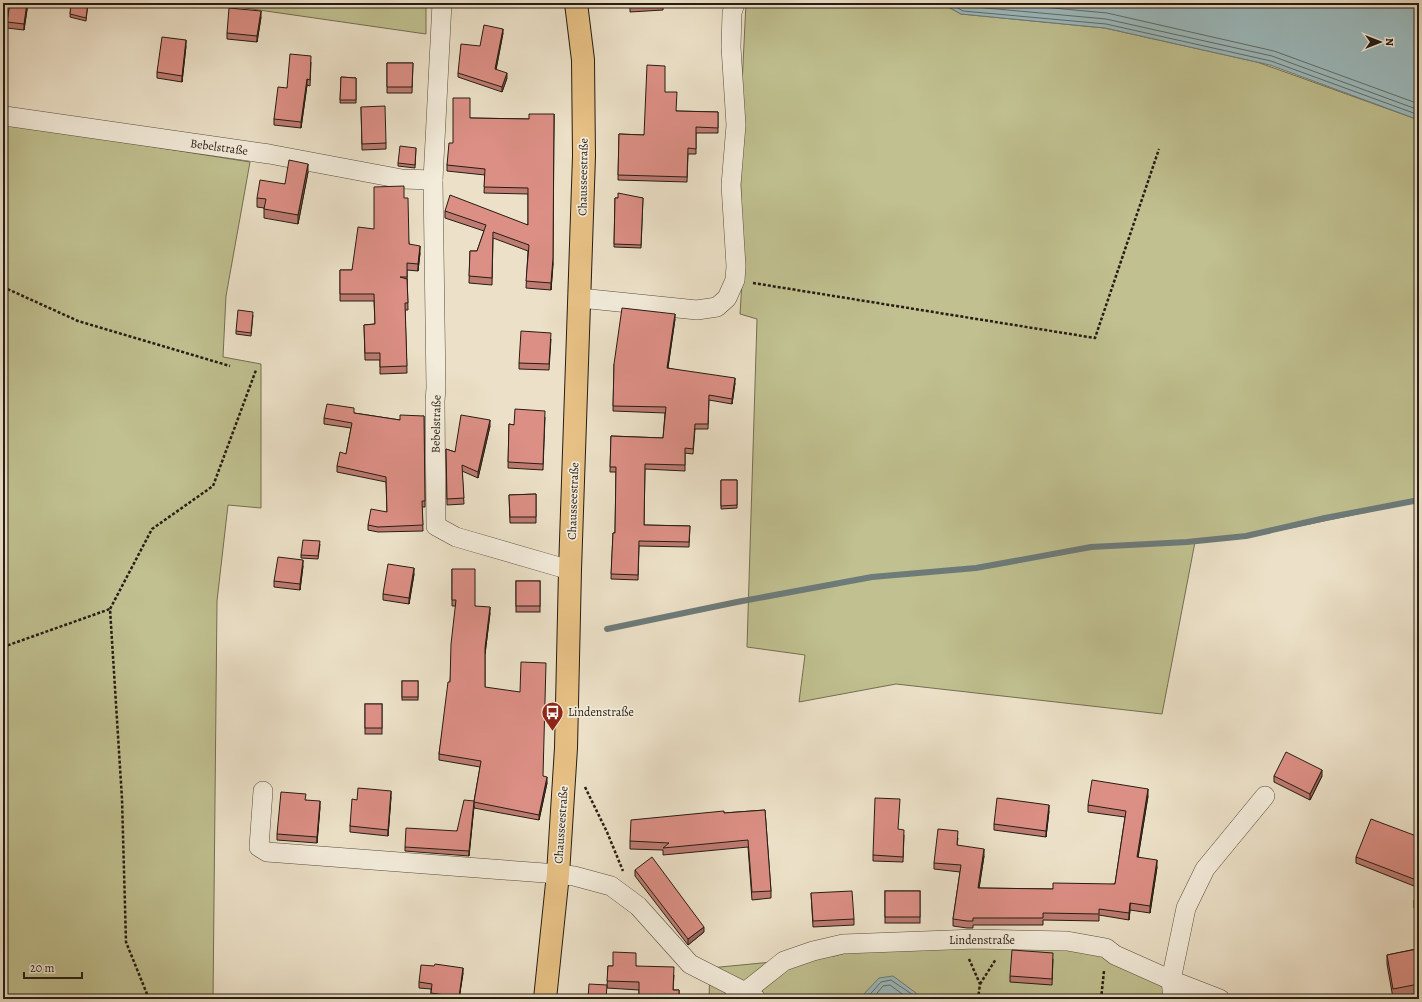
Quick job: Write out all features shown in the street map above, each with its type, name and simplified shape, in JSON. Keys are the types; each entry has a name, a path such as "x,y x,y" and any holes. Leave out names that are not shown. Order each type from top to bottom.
{"main road":[{"name":"Chausseestraße","path":"545,999 558,874 566,748 570,570 584,156 583,60 576,3"}],"street":[{"path":"580,298 697,310 717,307 727,298 735,280 736,266 731,185 736,125 731,47 732,12 735,3"},
{"name":"Bebelstraße","path":"441,10 432,180 436,388 436,526 456,537 570,570"},
{"name":"Bebelstraße","path":"5,116 269,154 402,178 432,180"},
{"name":"Lindenstraße","path":"262,791 259,847 267,852 558,874 574,876 612,886 638,906 690,964 745,997 784,961 843,944 1007,940 1067,941 1106,948 1115,955 1171,980 1220,999"},
{"path":"1173,999 1171,980 1186,908 1205,869 1265,796"}],"path":[{"path":"735,280 1095,338 1159,149"},
{"path":"3,287 78,321 230,366"},
{"path":"149,999 126,942 122,799 110,609 152,529 213,486 256,370"},
{"path":"3,647 110,609"},
{"path":"584,784 624,872"},
{"path":"961,940 980,984"},
{"path":"978,999 980,984 1007,940"},
{"path":"1101,999 1106,948"}],"green space":[{"path":"210,3 426,3 426,34"},
{"path":"746,3 941,3 961,14 1105,28 1257,62 1419,120 1419,501 1248,537 1195,542 1162,714 896,684 799,702 805,655 747,647 757,319 740,314 742,282 740,125"},
{"path":"3,123 250,162 226,296 223,357 261,364 261,508 228,505 217,601 213,999 3,999"},
{"path":"928,946 1093,949 1197,999 709,999 710,968 834,956 853,951"}],"water":[{"path":"941,3 1419,3 1419,120 1270,65 1105,28 961,14"},
{"path":"893,976 916,993 920,999 862,999 862,996 879,978"}],"building":[{"path":"10,3 27,3 24,24 7,22"},
{"path":"71,3 88,3 86,18 70,14"},
{"path":"630,3 663,3 663,4 630,6"},
{"path":"229,8 261,11 257,36 227,33"},
{"path":"484,25 503,29 495,69 507,73 502,87 458,73 461,44 480,46"},
{"path":"162,37 186,40 182,76 157,72"},
{"path":"290,54 311,56 310,80 307,79 301,122 274,119 278,87 287,88"},
{"path":"387,63 413,63 412,87 387,87"},
{"path":"647,65 665,66 665,92 677,92 676,111 718,112 718,128 696,127 696,149 688,148 687,177 618,175 619,134 644,135"},
{"path":"341,77 356,78 356,100 340,100"},
{"path":"453,98 470,98 470,118 529,119 529,114 554,114 553,258 551,283 526,281 529,245 493,232 492,278 469,276 470,251 477,251 486,225 445,211 450,195 528,225 528,188 484,187 485,169 447,165 449,143 453,143"},
{"path":"385,106 386,143 362,144 361,107"},
{"path":"400,146 416,148 415,165 398,163"},
{"path":"289,160 308,164 298,215 264,209 266,199 257,198 260,180 285,184"},
{"path":"404,186 404,198 408,198 409,244 420,246 418,264 407,263 407,277 400,277 407,279 408,303 405,303 407,366 380,367 380,353 365,353 364,325 375,324 374,294 340,294 340,270 352,270 358,227 374,229 374,187"},
{"path":"618,193 643,198 641,245 614,244 615,198 618,198"},
{"path":"622,308 675,314 667,368 735,378 732,399 709,395 708,424 695,424 693,449 685,448 685,465 645,464 644,525 690,526 689,542 639,541 638,575 611,574 613,533 615,533 616,467 610,467 611,436 663,438 666,407 613,406 614,364"},
{"path":"238,310 253,312 251,333 236,331"},
{"path":"521,331 551,333 549,364 519,363"},
{"path":"327,404 354,408 354,413 400,420 400,415 424,416 425,501 422,501 423,525 378,527 368,525 371,509 387,512 386,477 337,466 340,452 346,454 352,423 324,418"},
{"path":"515,409 545,411 543,464 508,462 509,424 514,425"},
{"path":"461,415 490,420 478,472 462,465 464,498 447,499 446,449 455,452"},
{"path":"721,480 737,480 737,505 721,506"},
{"path":"536,494 536,517 510,517 509,495"},
{"path":"303,540 320,541 318,556 301,555"},
{"path":"278,557 303,560 300,584 274,581"},
{"path":"388,564 414,568 409,598 383,594"},
{"path":"452,569 475,569 475,606 490,607 485,648 485,687 520,692 521,662 546,663 543,776 547,777 539,815 474,802 481,761 439,754 448,682 450,682 451,644 456,600 452,600"},
{"path":"516,581 540,581 540,606 516,606"},
{"path":"402,681 418,681 418,697 402,697"},
{"path":"365,704 382,704 382,728 365,728"},
{"path":"1286,752 1322,770 1310,794 1274,776"},
{"path":"1092,780 1148,789 1137,857 1157,860 1150,906 1130,903 1129,913 1099,909 1099,914 1043,913 1043,918 973,918 973,921 953,919 961,865 934,863 938,829 958,831 957,845 984,849 978,888 1053,889 1053,883 1115,884 1126,811 1088,805"},
{"path":"358,788 391,791 388,830 350,826 352,799 357,800"},
{"path":"281,792 306,794 305,800 320,801 317,837 277,834"},
{"path":"875,798 900,799 898,829 904,830 903,857 873,855"},
{"path":"997,798 1049,805 1046,831 994,824"},
{"path":"464,800 474,801 469,851 405,847 406,828 457,831"},
{"path":"765,810 771,891 752,892 748,840 663,848 669,843 630,841 631,820 724,811 724,813"},
{"path":"1371,819 1419,837 1419,881 1356,857"},
{"path":"652,857 704,927 688,939 635,870"},
{"path":"1419,887 1419,903 1414,901"},
{"path":"852,891 854,919 813,921 811,893"},
{"path":"885,891 920,891 920,917 885,917"},
{"path":"1419,943 1419,984 1393,989 1387,955 1417,949 1416,944"},
{"path":"1012,950 1053,953 1052,979 1010,976"},
{"path":"613,952 636,953 636,966 674,967 673,990 679,990 679,999 639,999 639,982 607,981 608,966 613,966"},
{"path":"435,964 463,968 459,997 431,993 432,984 419,982 421,965 434,966"},
{"path":"589,984 607,985 606,999 588,999"}],"waterway":[{"path":"607,629 737,602 872,577 976,568 1091,547 1187,542 1246,536 1325,518 1419,500"}],"place":[{"name":"Lindenstraße","path":"553,732"}]}
